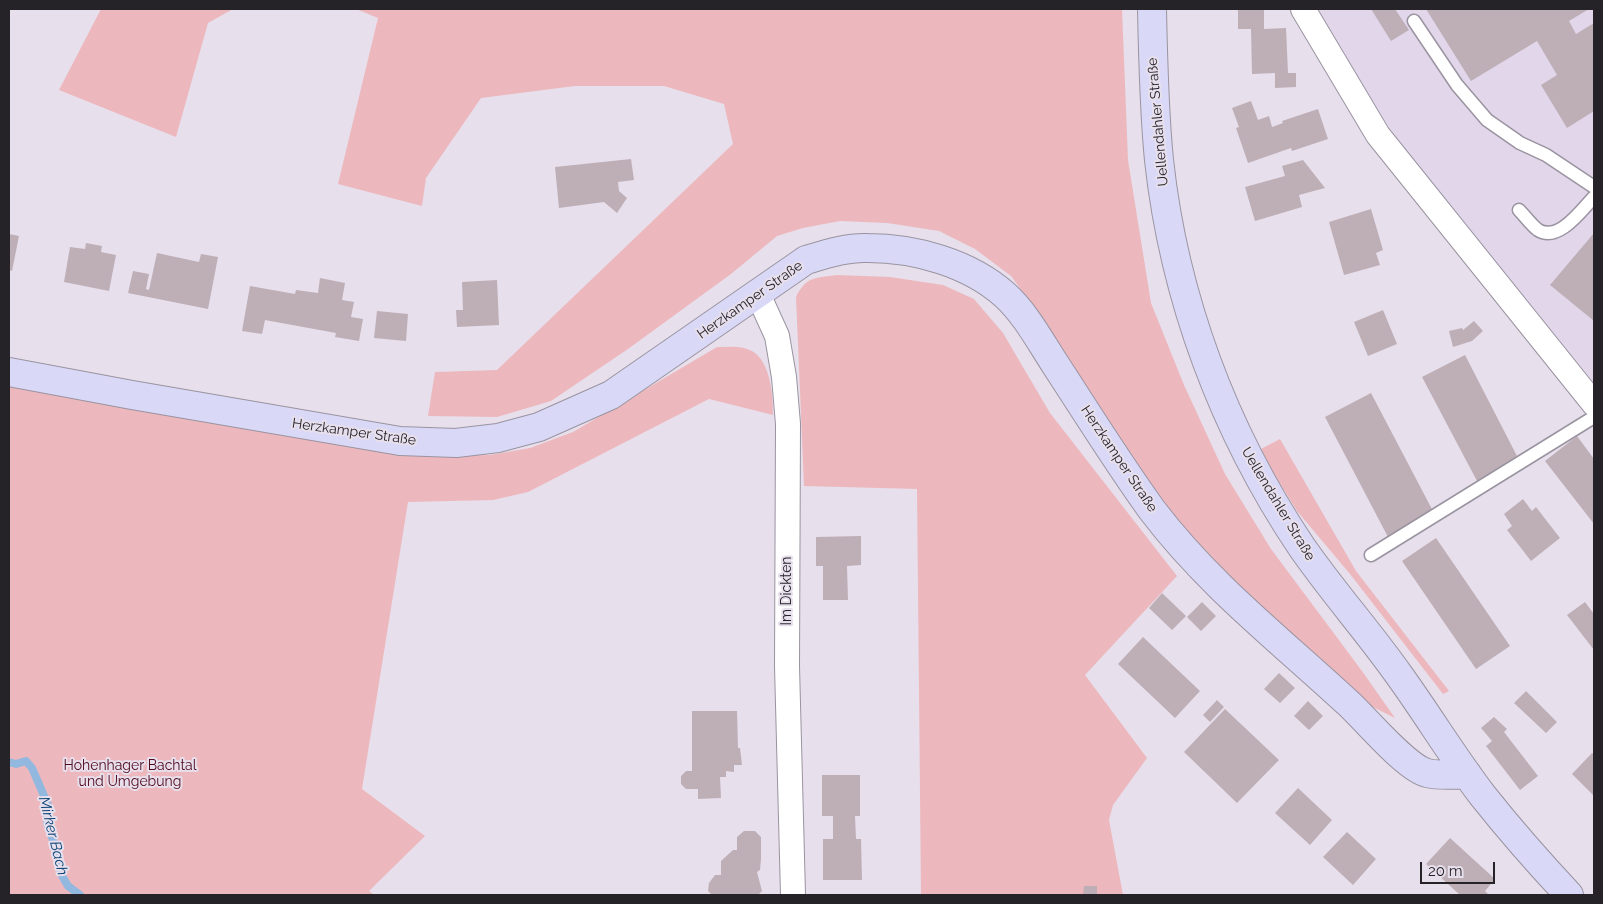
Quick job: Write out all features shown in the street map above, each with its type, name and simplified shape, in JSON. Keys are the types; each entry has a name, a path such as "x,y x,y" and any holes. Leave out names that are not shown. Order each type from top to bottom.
{"main road":[{"name":"Uellendahler Straße","path":"1152,9 1153,78 1159,161 1171,238 1187,304 1208,369 1248,456 1301,545 1398,674 1467,774 1518,839 1569,895"},
{"name":"Herzkamper Straße","path":"9,372 400,441 456,443 498,438 539,426 611,395 685,346 757,292 806,260 835,251 867,248 942,259 977,274 1006,296 1035,333 1153,510 1206,574 1390,744 1410,765 1425,772 1467,774"},
{"path":"1390,744 1420,747 1445,743"}],"street":[{"path":"1303,9 1378,135 1594,404"},
{"name":"Im Dickten","path":"757,292 777,336 784,377 788,424 787,666 793,895"}],"lane":[{"path":"1414,21 1456,85 1487,120 1520,143 1546,155 1594,187"},
{"path":"1519,210 1538,230 1553,232 1563,228 1594,197"},
{"path":"1371,555 1594,417"}],"shaded area":[{"path":"1313,9 1594,9 1594,392 1427,185"}],"green space":[{"path":"101,9 233,9 208,23 176,137 59,90"},
{"path":"356,9 1122,9 1128,160 1151,303 1184,385 1225,474 1271,549 1395,718 1365,703 1241,596 1185,531 1123,444 1045,322 1011,276 975,249 939,231 887,223 840,221 803,228 777,236 731,274 628,349 551,401 497,417 428,416 435,372 497,370 733,144 724,104 664,86 575,86 481,98 426,178 422,206 338,184 378,18"},
{"path":"837,275 890,277 943,285 974,299 1003,333 1050,413 1177,576 1085,675 1147,758 1113,805 1109,820 1123,895 921,895 917,489 804,486 796,297 804,285 812,279"},
{"name":"Hohenhager Bachtal und Umgebung","path":"717,347 744,348 758,356 770,380 773,415 709,399 528,492 493,500 408,502 362,789 425,836 369,891 374,895 9,895 9,383 387,452 442,456 490,455 530,448 573,432"},
{"path":"1280,439 1356,571 1449,691 1443,694 1350,574 1297,511 1259,450"}],"building":[{"path":"1238,9 1264,9 1264,29 1286,28 1288,73 1296,73 1296,87 1275,88 1275,73 1252,74 1251,29 1238,29"},
{"path":"1371,9 1395,9 1409,30 1391,41"},
{"path":"1426,9 1589,9 1569,21 1576,34 1594,23 1594,111 1567,128 1541,85 1557,75 1537,41 1471,81"},
{"path":"1251,101 1258,120 1269,116 1272,127 1283,123 1282,121 1318,109 1328,139 1292,151 1291,148 1248,163 1236,128 1239,127 1232,108"},
{"path":"631,159 634,180 618,182 619,191 627,198 617,213 604,202 559,208 555,167"},
{"path":"1303,160 1325,188 1299,195 1302,207 1255,221 1245,187 1285,176 1282,166"},
{"path":"1371,209 1383,250 1376,253 1380,265 1344,275 1329,222"},
{"path":"1594,233 1594,321 1550,285"},
{"path":"9,234 19,236 12,271 9,270"},
{"path":"86,243 102,246 101,252 116,255 109,291 64,282 70,247 85,249"},
{"path":"157,253 199,262 201,254 218,257 208,309 128,293 133,271 149,274 146,289 149,290"},
{"path":"320,278 345,283 342,300 354,302 351,317 363,319 359,341 335,337 336,333 265,320 262,334 242,331 250,286 295,294 296,290 318,293"},
{"path":"497,280 499,325 457,327 456,310 463,310 462,282"},
{"path":"1383,310 1397,344 1368,356 1354,322"},
{"path":"377,311 408,314 406,341 374,338"},
{"path":"1474,321 1483,331 1472,341 1453,347 1449,331 1462,328 1463,330"},
{"path":"1465,355 1518,458 1477,481 1422,377"},
{"path":"1371,393 1434,513 1388,537 1325,417"},
{"path":"1577,436 1594,459 1594,524 1545,461"},
{"path":"1523,499 1532,511 1536,507 1560,538 1531,561 1507,530 1512,526 1504,514"},
{"path":"861,536 861,565 847,566 848,600 823,600 823,566 816,566 816,537"},
{"path":"1436,538 1510,646 1476,669 1402,561"},
{"path":"1162,593 1186,616 1172,630 1149,608"},
{"path":"1202,602 1216,616 1201,631 1187,617"},
{"path":"1585,602 1594,614 1594,650 1567,615"},
{"path":"1143,637 1200,691 1175,718 1118,664"},
{"path":"1279,673 1295,688 1280,703 1264,689"},
{"path":"1526,691 1557,722 1546,733 1514,703"},
{"path":"1217,700 1224,707 1210,722 1203,715"},
{"path":"1308,701 1323,716 1309,730 1294,716"},
{"path":"1225,709 1279,760 1237,803 1184,752"},
{"path":"692,711 737,711 738,748 740,748 742,765 734,765 734,772 726,771 726,777 720,777 721,798 698,799 698,789 686,789 681,784 681,776 686,771 692,771"},
{"path":"1494,717 1507,729 1504,732 1538,776 1520,790 1486,746 1492,741 1481,728"},
{"path":"1592,753 1594,754 1594,796 1572,774"},
{"path":"822,775 860,775 860,816 855,816 856,839 861,839 862,880 823,880 823,839 833,839 833,816 822,816"},
{"path":"1298,788 1332,820 1310,845 1275,813"},
{"path":"744,831 755,831 761,837 760,870 757,872 762,891 758,895 712,895 708,891 709,883 715,875 721,875 721,861 733,850 737,850 737,837"},
{"path":"1347,832 1376,859 1353,885 1323,857"},
{"path":"1450,838 1495,879 1485,891 1489,895 1460,895 1426,864"},
{"path":"1084,886 1097,886 1097,895 1083,895"}],"waterway":[{"name":"Mirker Bach","path":"9,762 16,764 26,761 32,768 48,805 47,823 55,846 61,874 68,886 80,895"}]}
